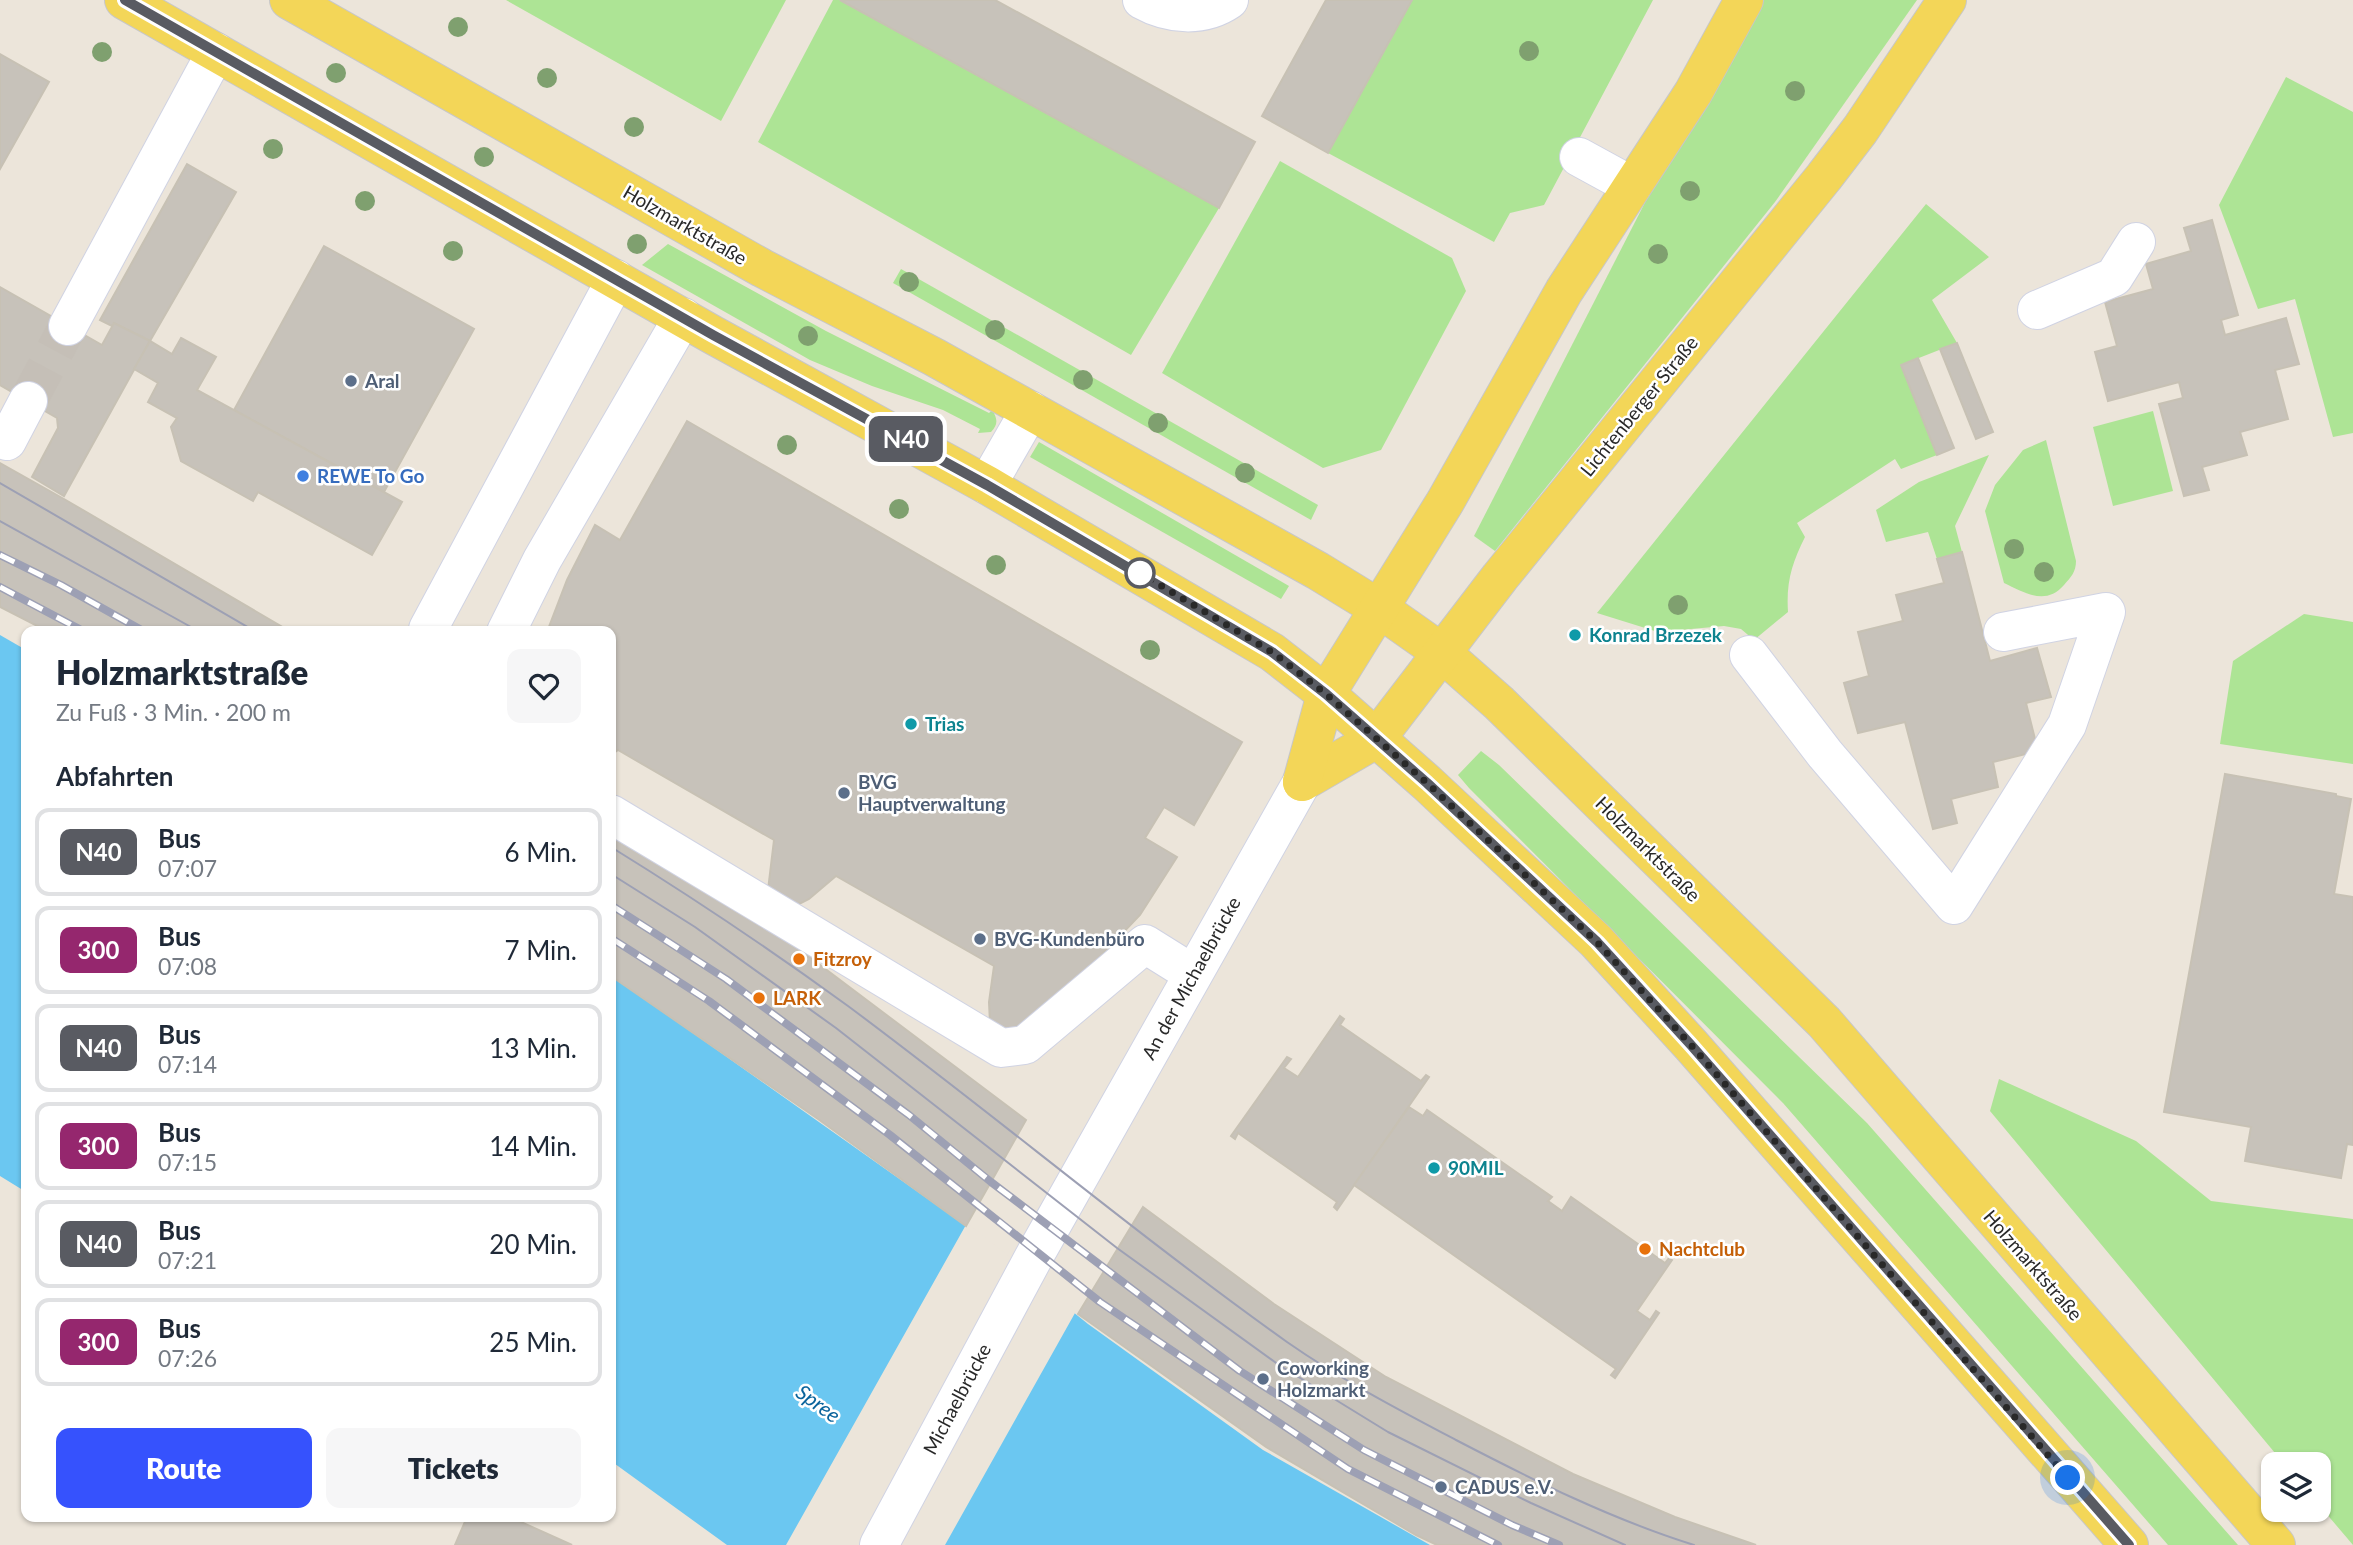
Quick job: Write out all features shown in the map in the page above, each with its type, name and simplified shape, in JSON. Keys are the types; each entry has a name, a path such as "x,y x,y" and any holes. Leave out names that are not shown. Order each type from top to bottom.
{"main road":[{"path":"124,0 683,317 987,485 1272,652 1326,694 1427,783 1597,942 1691,1045 2129,1545"},
{"name":"Holzmarktstraße","path":"289,0 762,268 934,357 1318,571 1380,609 1441,653 1531,734 1824,1022 2276,1545"},
{"path":"1326,694 1445,502 1564,292 1693,93 1744,0"},
{"name":"Lichtenberger Straße","path":"1302,782 1376,739 1533,535 1824,177 1860,130 1947,0"},
{"name":"An der Michaelbrücke","path":"1302,782 1326,694"}],"street":[{"path":"1142,0 1155,7 1187,14 1223,4"},
{"path":"68,326 216,51"},
{"path":"1579,157 1632,186"},
{"path":"2038,310 2114,277 2136,242"},
{"path":"430,626 616,279"},
{"path":"509,626 542,560 683,317"},
{"path":"7,441 28,401"},
{"path":"987,485 1030,410"},
{"path":"1749,656 1825,754 1954,905 2067,725 2106,612 2003,632"},
{"name":"An der Michaelbrücke","path":"1036,1254 1302,782"},
{"path":"616,817 1001,1048 1024,1045 1145,944 1193,974"},
{"name":"Michaelbrücke","path":"879,1545 1036,1254"}],"green space":[{"path":"506,0 786,0 721,121"},
{"path":"833,0 840,0 1219,208 1131,355 758,142"},
{"path":"1412,0 1653,0 1544,205 1510,213 1494,242 1328,153"},
{"path":"1757,0 1917,0 1775,202 1495,551 1474,536 1654,185"},
{"path":"2286,77 2353,112 2353,433 2333,437 2295,299 2258,309 2219,205"},
{"path":"1280,161 1452,258 1466,291 1381,450 1323,468 1162,373"},
{"path":"1926,204 1989,257 1932,300 1957,343 1901,365 1937,455 1901,469 1895,459 1797,523 1805,537 1791,573 1788,612 1754,640 1741,629 1724,626 1658,632 1597,613"},
{"path":"668,244 826,331 989,413 992,410 996,419 995,427 991,432 978,433 980,429 943,410 872,386 810,360 642,265"},
{"path":"901,269 1318,505 1311,520 893,283"},
{"path":"2153,411 2173,491 2113,506 2093,427"},
{"path":"2046,440 2076,561 2071,577 2057,591 2050,595 2035,596 2004,583 1985,511 1995,485 2023,450"},
{"path":"1039,442 1289,586 1281,599 1030,457"},
{"path":"1989,455 1955,526 1962,552 1937,559 1928,532 1886,542 1876,510 1919,482"},
{"path":"2304,614 2353,622 2353,764 2220,744 2233,661"},
{"path":"1481,751 1499,765 1867,1123 2238,1545 2168,1545 1783,1103 1469,788 1458,775"},
{"path":"1999,1079 2136,1141 2211,1201 2353,1219 2353,1545 2331,1519 2331,1452 2274,1452 1990,1111"}],"water":[{"path":"0,635 21,647 21,1189 0,1176"},
{"name":"Spree","path":"616,979 966,1226 1088,1324 1263,1450 1430,1545 727,1545 616,1465"}],"pier":[{"path":"967,1223 1079,1312 1075,1313 945,1545 786,1545"}],"building":[{"path":"840,0 995,0 1255,142 1219,208"},
{"path":"1326,0 1412,0 1328,153 1262,116"},
{"path":"0,54 49,82 0,169"},
{"path":"187,164 236,192 150,341 114,323 112,326 100,320"},
{"path":"2212,220 2238,315 2221,320 2225,335 2286,318 2299,364 2275,370 2288,419 2240,432 2247,455 2202,467 2209,490 2184,496 2159,404 2183,398 2179,382 2108,401 2095,352 2117,346 2105,302 2153,289 2146,264 2191,251 2184,228"},
{"path":"324,246 474,329 384,492 234,410"},
{"path":"0,287 102,345 114,323 150,341 64,496 32,477 58,428 57,418 0,385"},
{"path":"181,338 216,357 197,390 402,502 372,555 258,492 253,501 181,461 171,427 177,418 148,402 158,383 134,369 150,341 172,354"},
{"path":"1957,343 1993,432 1976,439 1940,349"},
{"path":"1918,358 1954,448 1937,455 1901,365"},
{"name":"Trias","path":"687,421 1242,742 1194,825 1164,807 1145,838 1177,857 1140,915 1056,1003 1005,1034 990,1023 989,1002 994,966 836,876 809,899 795,906 768,890 774,840 618,750 616,751 616,626 549,626 567,580 595,525 620,540"},
{"path":"0,463 281,626 37,626 0,607"},
{"path":"1962,552 1990,661 2037,648 2051,697 2026,703 2038,751 1993,762 1998,787 1951,799 1957,823 1933,829 1905,722 1858,733 1844,683 1869,676 1858,632 1903,621 1896,595 1944,583 1937,559"},
{"path":"2225,774 2351,799 2334,894 2353,897 2353,1145 2347,1144 2341,1178 2245,1161 2251,1127 2164,1112"},
{"path":"616,828 743,907 1026,1120 966,1226 818,1119 616,979"},
{"path":"1340,1016 1344,1019 1340,1025 1421,1081 1426,1075 1429,1077 1337,1210 1334,1207 1337,1202 1238,1133 1235,1139 1231,1136 1287,1057 1291,1059 1284,1068 1298,1077"},
{"path":"1409,1107 1423,1116 1427,1110 1552,1197 1548,1201 1562,1211 1571,1197 1665,1263 1669,1258 1672,1260 1637,1311 1650,1320 1656,1311 1659,1313 1615,1378 1611,1375 1616,1369 1354,1185"},
{"path":"1143,1207 1274,1304 1386,1377 1573,1474 1675,1517 1756,1545 1437,1545 1416,1535 1266,1447 1078,1314"},
{"path":"465,1522 521,1522 572,1545 455,1545"}],"tunnel":[{"path":"28,401 68,326"}],"tram line":[{"path":"0,483 246,626"},
{"path":"0,521 189,626"},
{"path":"616,850 731,924 848,1006 1176,1260 1307,1356 1391,1406 1514,1470 1603,1511 1694,1545"},
{"path":"616,877 695,927 836,1028 1117,1248 1279,1365 1388,1432 1531,1503 1625,1545"}],"railway":[{"path":"0,555 134,626"},
{"path":"0,587 74,626"},
{"path":"616,908 726,979 909,1115 991,1182 1240,1371 1364,1450 1512,1525 1559,1545"},
{"path":"616,941 709,1001 890,1135 1100,1302 1348,1469 1498,1545"}],"bus line":[{"name":"N40","path":"125,0 713,335 987,485 1272,652 1326,694 1427,783 1597,942 1691,1045 2129,1545"}],"place":[{"name":"Aral","path":"351,381"},
{"name":"REWE To Go","path":"303,476"},
{"name":"Konrad Brzezek","path":"1575,635"},
{"name":"Trias","path":"911,724"},
{"name":"BVG Hauptverwaltung","path":"844,793"},
{"name":"BVG-Kundenbüro","path":"980,939"},
{"name":"Fitzroy","path":"799,959"},
{"name":"LARK","path":"759,998"},
{"name":"90MIL","path":"1434,1168"},
{"name":"Nachtclub","path":"1645,1249"},
{"name":"Coworking Holzmarkt","path":"1263,1379"},
{"name":"CADUS e.V.","path":"1441,1487"}],"route":[{"path":"1140,573 1272,652 1326,694 1427,783 1597,942 1691,1045 2068,1478"}]}
